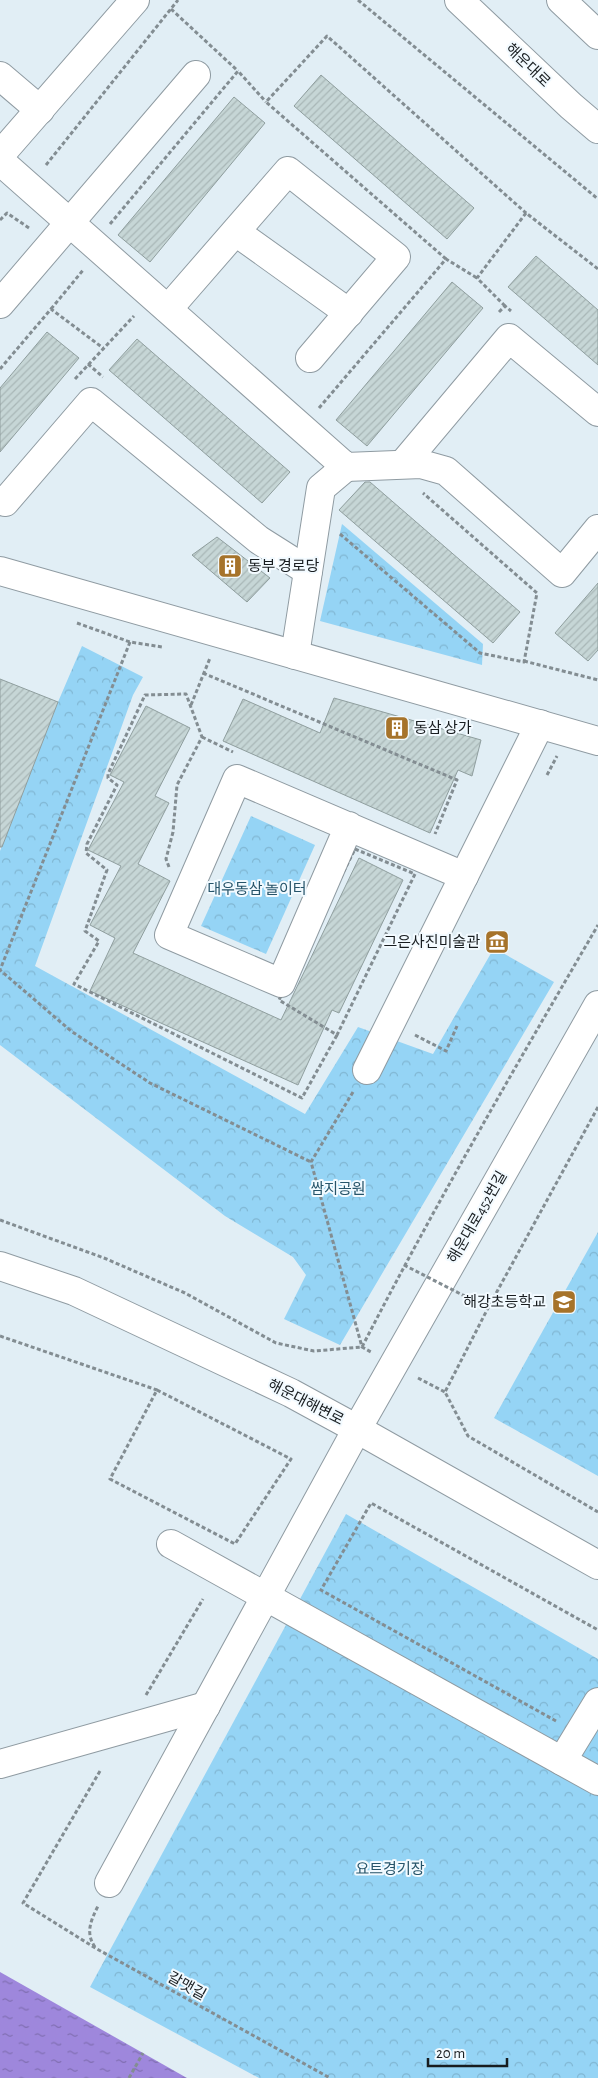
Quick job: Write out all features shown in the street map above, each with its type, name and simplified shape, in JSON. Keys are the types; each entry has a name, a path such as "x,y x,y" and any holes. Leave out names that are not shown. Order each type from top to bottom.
{"street":[{"path":"0,155 135,0"},
{"name":"해운대로","path":"460,0 571,106 598,129"},
{"path":"561,0 598,35"},
{"path":"0,304 196,75"},
{"path":"1,79 40,110"},
{"path":"0,161 346,467"},
{"path":"168,309 288,171 396,257 310,358"},
{"path":"236,232 349,313"},
{"path":"403,464 509,338 598,412"},
{"path":"5,502 91,402 259,540 308,571"},
{"path":"295,655 321,488 346,467 421,464 446,471 562,573 598,530"},
{"path":"0,571 598,741"},
{"path":"362,1078 540,724"},
{"path":"352,837 281,983 169,935 236,779 352,837 464,876"},
{"name":"해운대로452번길","path":"109,1883 357,1429 598,1005"},
{"name":"해운대해변로","path":"0,1266 74,1291 291,1393 598,1565"},
{"path":"171,1544 598,1781"},
{"path":"562,1761 598,1702"},
{"path":"0,1764 206,1706"}],"path":[{"path":"45,164 178,0"},
{"path":"358,0 598,199"},
{"path":"171,9 238,71 266,102 446,259 477,278 512,312"},
{"path":"266,102 327,36 526,214 598,269"},
{"path":"105,230 238,71"},
{"path":"0,220 7,213 30,228"},
{"path":"477,278 526,214"},
{"path":"319,408 446,259"},
{"path":"0,369 84,269 91,275"},
{"path":"498,313 504,306"},
{"path":"51,309 103,348"},
{"path":"110,383 88,364 137,313"},
{"path":"421,492 537,593 524,661"},
{"path":"333,528 480,653 524,661 598,680"},
{"path":"166,648 130,642 0,970 71,1031 150,1083 311,1162"},
{"path":"202,654 220,658"},
{"path":"190,706 210,656"},
{"path":"203,674 457,780 433,839"},
{"path":"202,737 237,754"},
{"path":"352,837 415,874 337,1036 279,1000 352,837"},
{"path":"362,1347 404,1265 505,1084 598,925"},
{"path":"412,1034 446,1051 457,1026"},
{"path":"362,1078 311,1162 362,1347"},
{"path":"598,1106 488,1308 445,1392 468,1436 598,1512"},
{"path":"0,1220 104,1258 185,1293 276,1343 314,1351 362,1347"},
{"path":"404,1265 488,1308"},
{"path":"0,1336 156,1390 291,1459 235,1544 110,1479 156,1390"},
{"path":"556,1721 321,1590 371,1503 598,1630"},
{"path":"144,1698 203,1598"},
{"name":"갈맷길","path":"100,1771 23,1902 97,1949 330,2078"},
{"path":"97,1949 91,1940 90,1922 109,1883"},
{"path":"129,2078 143,2053"}],"green space":[{"path":"342,524 483,644 482,665 320,621"},
{"name":"쌈지공원","path":"82,646 143,677 133,695 35,966 305,1114 358,1027 433,1054 494,948 554,982 340,1345 284,1319 306,1275 293,1257 225,1216 0,1045 0,851"},
{"name":"대우동삼 놀이터","path":"251,816 315,845 266,954 201,926"},
{"path":"598,1232 598,1476 494,1418"},
{"name":"요트경기장","path":"346,1514 598,1659 598,2078 259,2078 90,1987"}],"water":[{"path":"0,1972 187,2078 0,2078"}],"building":[{"path":"321,75 474,208 447,239 294,106"},
{"path":"234,97 265,123 150,262 118,235"},
{"path":"536,256 598,310 598,365 508,287"},
{"path":"452,282 483,308 367,446 336,420"},
{"path":"47,332 79,358 0,452 0,388"},
{"path":"137,339 290,472 262,503 109,370"},
{"path":"365,482 370,482 520,612 493,643 339,510"},
{"name":"동부 경로당","path":"217,537 270,578 247,602 192,555"},
{"path":"598,583 598,650 588,661 555,633"},
{"path":"0,679 58,702 2,847 0,847"},
{"path":"334,698 481,740 472,776 458,770 430,833 223,741 243,699 320,733"},
{"path":"146,706 190,728 155,796 169,803 138,864 170,881 133,953 281,1020 359,858 403,880 339,1013 332,1010 298,1085 90,991 115,938 90,925 121,866 88,850 124,782 110,775"}],"place":[{"name":"동부 경로당","path":"230,566"},
{"name":"동삼 상가","path":"397,728"},
{"name":"그은사진미술관","path":"497,942"},
{"name":"해강초등학교","path":"564,1302"}]}
